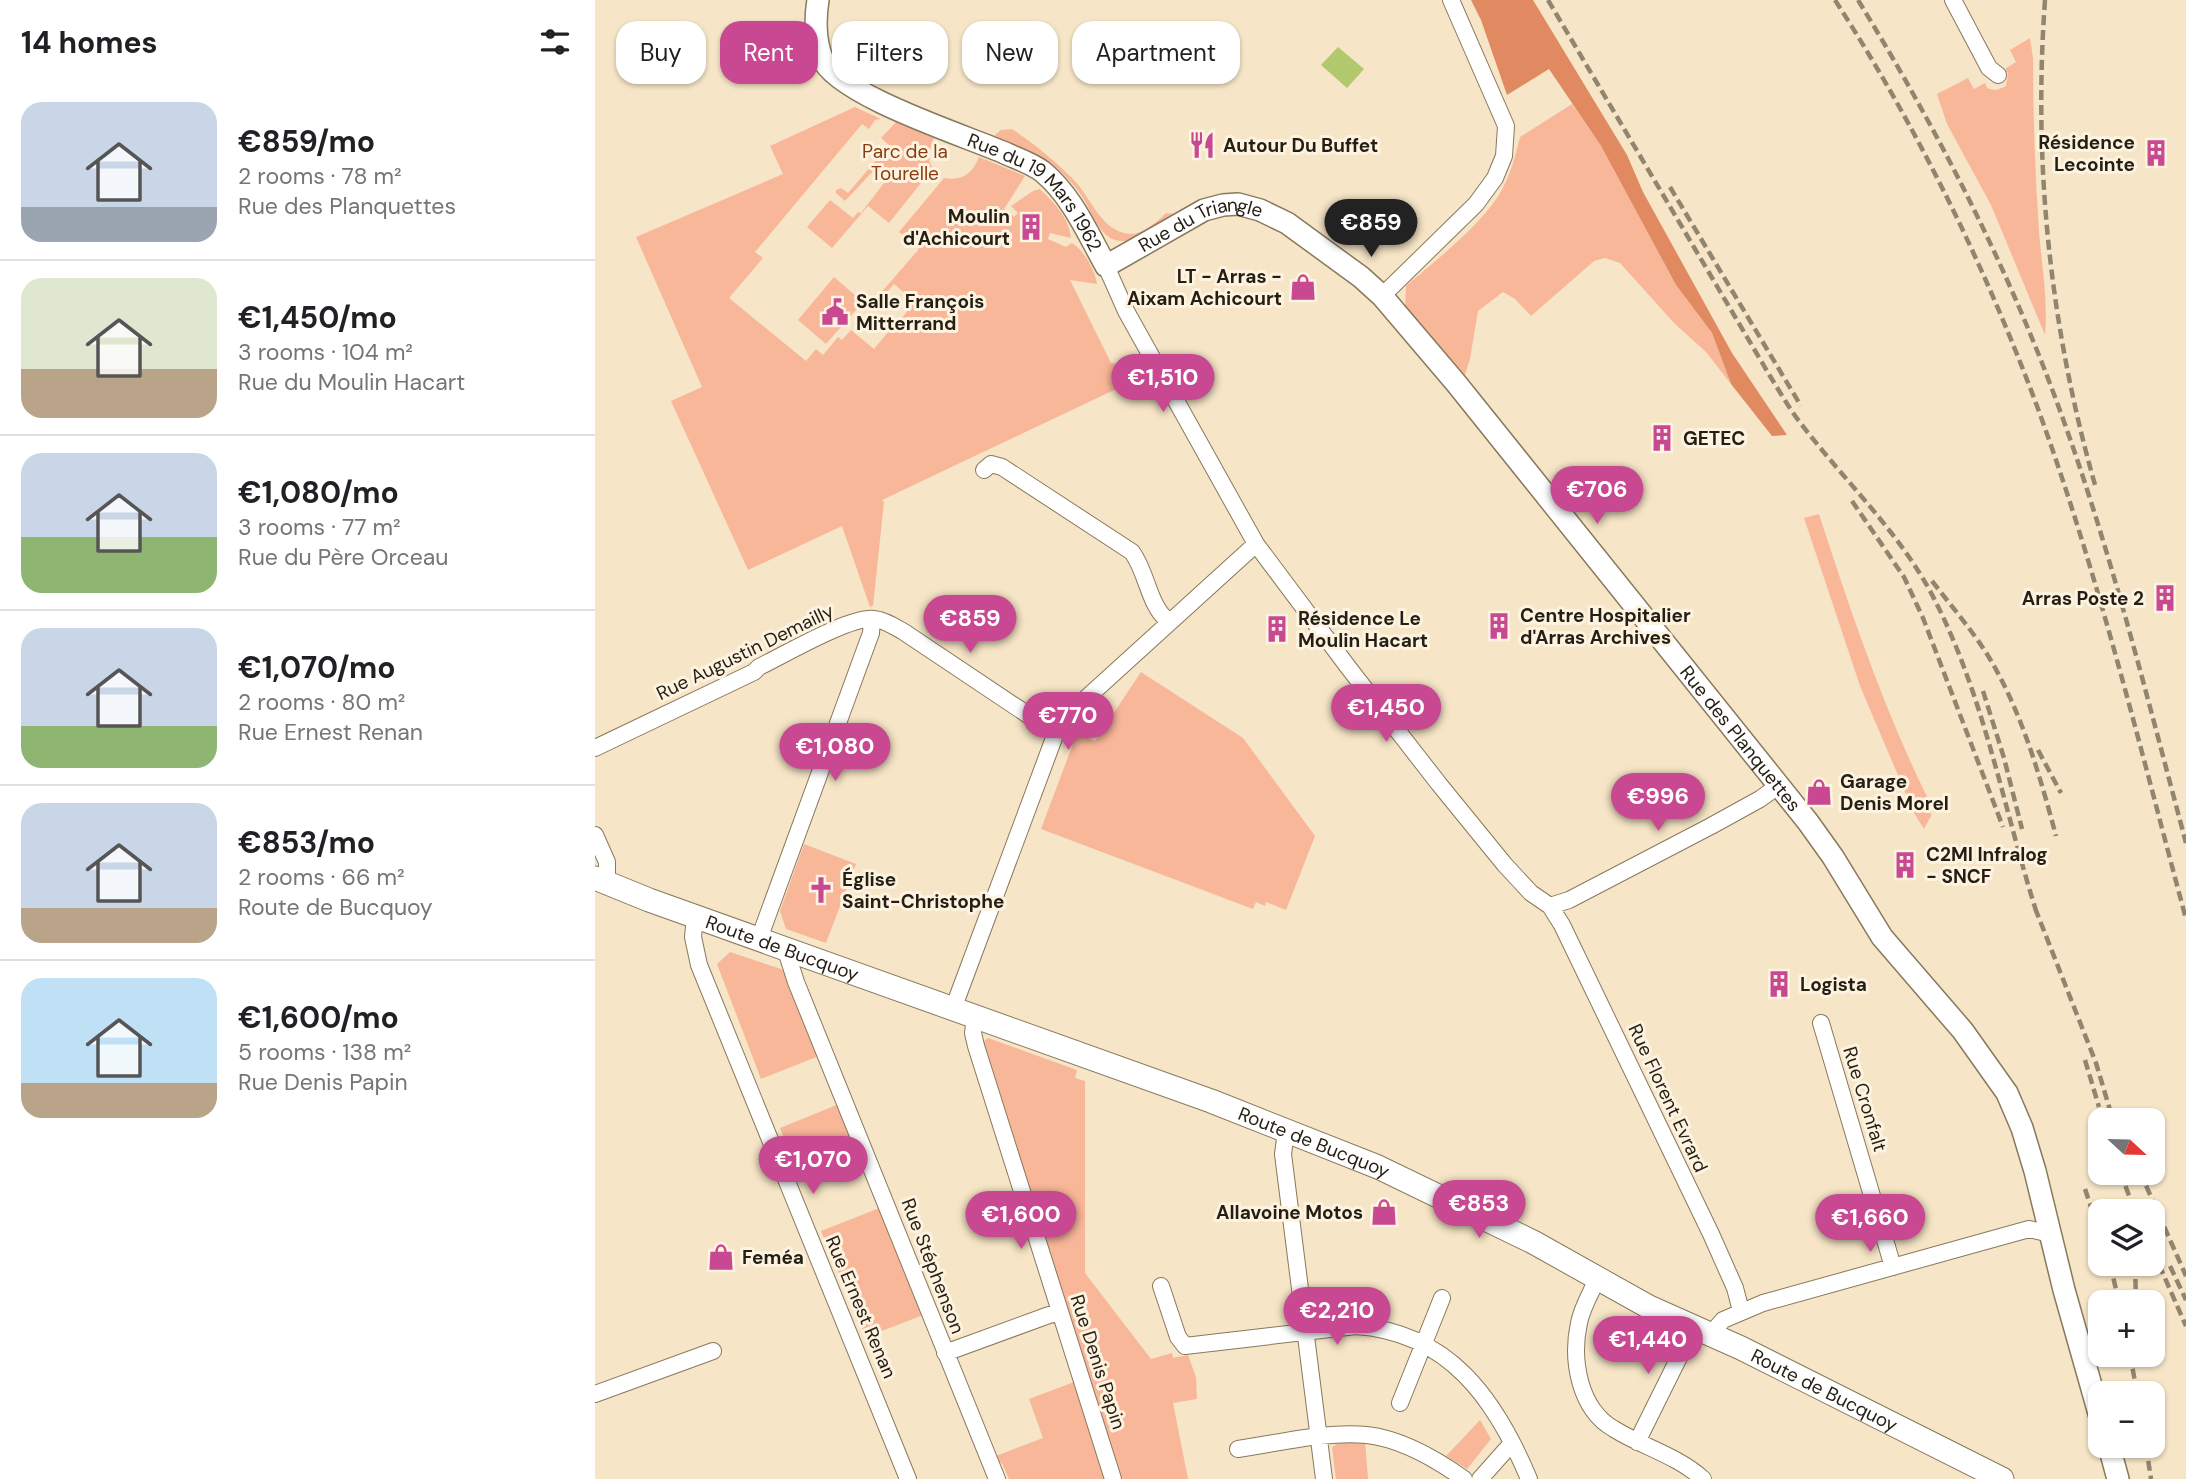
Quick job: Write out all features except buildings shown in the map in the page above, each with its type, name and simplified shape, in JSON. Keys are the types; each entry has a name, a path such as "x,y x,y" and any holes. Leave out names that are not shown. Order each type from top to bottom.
{"main road":[{"name":"Route de Bucquoy","path":"601,881 1288,1131 1378,1167 1533,1242 1649,1307 1702,1331 1968,1471 2002,1479"}],"street":[{"name":"Rue du 19 Mars 1962","path":"818,0 817,39 822,60 832,73 843,83 876,100 1010,155 1042,171 1070,203 1106,266"},
{"path":"1382,296 1476,204 1495,178 1504,156 1506,126 1451,0"},
{"path":"1957,3 1989,68 1998,75"},
{"name":"Rue du Triangle","path":"1106,266 1197,214 1223,205 1249,207 1287,223 1332,255"},
{"name":"Rue des Planquettes","path":"1332,255 1382,296 1456,383 1808,822 1882,937 1963,1031 2007,1093 2022,1128 2090,1381"},
{"path":"1106,266 1126,311 1256,544 1439,785 1522,883 1541,901 1550,906 1569,900 1760,799 1778,786"},
{"path":"984,470 991,464 1002,467 1132,552 1141,565 1154,604 1169,622"},
{"path":"953,1009 1060,722 1256,544"},
{"path":"759,939 871,633 871,619 877,619 904,632 1055,733"},
{"name":"Rue Augustin Demailly","path":"595,748 845,626 871,619"},
{"path":"595,835 607,862 601,881"},
{"name":"Rue Florent Evrard","path":"1550,906 1562,925 1711,1234 1735,1288 1741,1311"},
{"name":"Rue Ernest Renan","path":"695,916 693,937 699,965 908,1479"},
{"name":"Rue Stéphenson","path":"789,950 788,957 796,982 997,1479"},
{"name":"Rue Denis Papin","path":"975,1017 975,1046 1112,1479"},
{"name":"Rue Cronfalt","path":"1821,1023 1892,1268"},
{"path":"1288,1131 1283,1154 1324,1479"},
{"path":"1637,1442 1702,1331 1723,1320 1763,1303 2029,1229 2051,1234"},
{"path":"1597,1279 1578,1325 1577,1366 1581,1387 1598,1417 1612,1428 1692,1469 1703,1479"},
{"path":"1161,1286 1178,1337 1185,1346 1356,1326 1377,1327 1407,1336 1450,1362 1488,1401 1529,1479"},
{"path":"1400,1403 1442,1298"},
{"path":"945,1353 1060,1313"},
{"path":"595,1394 713,1351"},
{"path":"1238,1449 1318,1437 1366,1435 1385,1439 1424,1454 1464,1479"},
{"path":"1480,1479 1512,1443"},
{"path":"2112,1458 2118,1479"}],"green space":[{"path":"2030,38 2045,335 1991,205 1947,124 1937,94 1968,78 1974,89 1985,83 1987,88 1992,90 2006,86 2008,73 2005,69 2016,62 2010,50"},
{"path":"1572,104 1601,146 1676,285 1712,333 1731,384 1706,352 1674,323 1620,263 1605,258 1594,261 1531,316 1515,299 1503,292 1478,311 1465,375 1405,307 1406,286 1466,234 1497,198 1514,161 1520,137"},
{"name":"Parc de la Tourelle","path":"855,107 881,119 875,120 869,129 862,124 755,252 763,258 729,298 806,361 816,349 823,355 838,337 842,340 851,330 874,349 914,301 894,284 882,298 879,295 919,249 899,232 944,178 966,175 979,157 1025,176 1004,209 1014,217 1018,213 1011,206 1040,189 1060,211 1071,238 1050,233 1048,239 1066,247 1072,243 1085,255 1097,284 1070,280 1111,363 1147,368 1150,373 882,500 884,502 873,606 870,607 842,526 748,570 671,401 702,387 636,237 783,174 770,146"},
{"name":"Parc de la Tourelle","path":"897,121 934,138 929,157 933,168 889,223 868,206 832,248 807,227 830,200 853,218 858,212 861,213 887,179 875,169 845,201 836,190 841,188 848,193 889,145 881,138"},
{"path":"1012,129 1072,178 1101,217 1115,230 1136,233 1147,229 1166,213 1174,214 1173,217 1130,240 1113,239 1101,230 1080,193 1061,172 1038,155 994,136 1001,130"},
{"path":"834,277 863,302 826,344 798,320"},
{"path":"1819,514 1869,661 1930,803 1931,816 1924,829 1914,813 1860,686 1804,518"},
{"path":"1141,672 1243,738 1315,836 1286,910 1266,902 1265,906 1256,902 1253,909 1041,829 1077,733 1095,741"},
{"path":"804,844 856,864 826,943 786,929 780,911"},
{"path":"730,952 784,970 819,1056 761,1079 717,964"},
{"path":"988,1038 1077,1070 1075,1078 1085,1081 1085,1273 1151,1359 1172,1353 1173,1358 1188,1355 1196,1377 1197,1399 1173,1403 1188,1479 1119,1479 983,1042"},
{"path":"839,1104 858,1152 799,1175 780,1128"},
{"path":"882,1207 926,1314 866,1337 821,1231"},
{"path":"1074,1382 1105,1479 1009,1479 996,1456 1043,1438 1029,1399"},
{"path":"1480,1420 1491,1439 1467,1469 1446,1456"},
{"path":"1365,1440 1368,1479 1336,1479 1332,1447 1341,1441"}],"shaded area":[{"path":"1471,0 1533,0 1627,155 1643,192 1732,353 1787,435 1772,436 1731,384 1712,333 1676,285 1601,146 1549,69 1507,95 1481,20"},
{"path":"1338,47 1364,69 1347,88 1321,65"}],"railway":[{"path":"1548,0 1789,407 1901,545 1929,589 1948,628 1978,709 2038,917"},
{"path":"1835,0 1894,97 1947,197 1995,301 2037,406 2099,596 2186,919"},
{"path":"1858,0 1958,177 2002,269 2042,363 2103,541 2186,843"},
{"path":"2045,0 2041,123 2049,245 2067,365 2095,485"},
{"path":"1670,187 1801,406"},
{"path":"1852,501 1904,577 1923,618 2003,827"},
{"path":"1932,581 1977,639 2012,701 2029,745 2056,836"},
{"path":"1983,691 2022,829"},
{"path":"2038,750 2061,793"},
{"path":"2035,908 2096,1063 2109,1108"},
{"path":"2085,1060 2099,1107"},
{"path":"2125,1185 2130,1199"},
{"path":"2146,1185 2186,1276"},
{"path":"2085,1189 2088,1199"},
{"path":"2170,1266 2186,1300"},
{"path":"2113,1276 2116,1290"},
{"path":"2135,1276 2136,1290"},
{"path":"2164,1276 2186,1326"},
{"path":"2132,1367 2135,1381"},
{"path":"2148,1458 2151,1479"}],"place":[{"name":"Autour Du Buffet","path":"1202,145"},
{"name":"Résidence Lecointe","path":"2156,153"},
{"name":"Moulin d'Achicourt","path":"1031,227"},
{"name":"LT - Arras - Aixam Achicourt","path":"1303,287"},
{"name":"Salle François Mitterrand","path":"835,312"},
{"name":"GETEC","path":"1662,438"},
{"name":"Arras Poste 2","path":"2165,598"},
{"name":"Centre Hospitalier d'Arras Archives","path":"1499,626"},
{"name":"Résidence Le Moulin Hacart","path":"1277,629"},
{"name":"Garage Denis Morel","path":"1819,792"},
{"name":"C2MI Infralog - SNCF","path":"1905,865"},
{"name":"Église Saint-Christophe","path":"821,890"},
{"name":"Logista","path":"1779,984"},
{"name":"Allavoine Motos","path":"1384,1212"},
{"name":"Feméa","path":"721,1257"}]}
